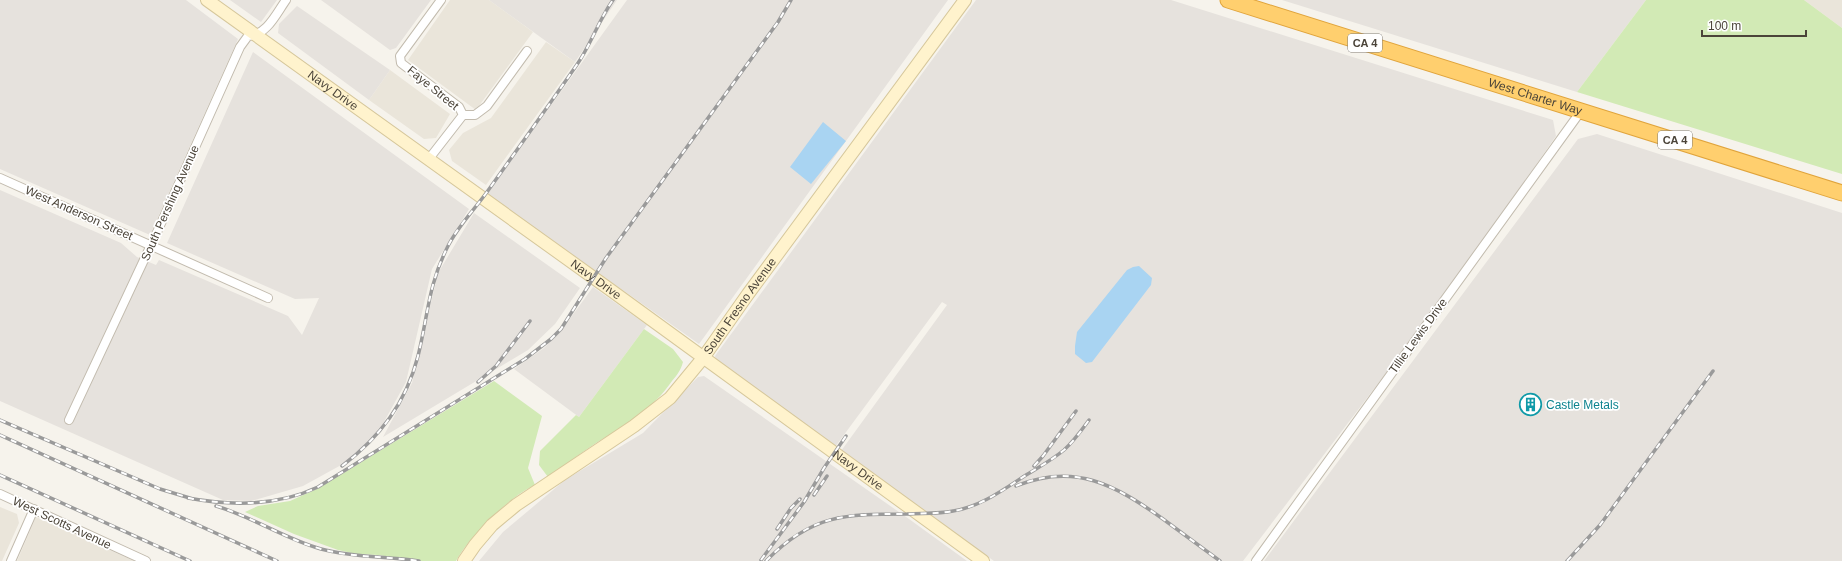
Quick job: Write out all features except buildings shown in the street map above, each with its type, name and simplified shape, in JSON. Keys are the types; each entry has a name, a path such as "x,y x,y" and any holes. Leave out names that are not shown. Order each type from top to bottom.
{"highway":[{"name":"West Charter Way","path":"1228,0 1842,193"}],"street":[{"name":"Navy Drive","path":"207,0 428,160 612,290 703,358 983,561"},
{"name":"South Pershing Avenue","path":"69,420 240,47 248,36 256,35 264,31 286,0"},
{"name":"Faye Street","path":"441,0 400,56 401,63 459,107 463,115"},
{"name":"South Fresno Avenue","path":"464,561 475,544 492,525 516,504 647,417 670,398 703,358 748,294 965,0"},
{"path":"428,160 463,115 475,115 487,106 527,51"},
{"name":"Tillie Lewis Drive","path":"1256,561 1581,111"},
{"name":"West Anderson Street","path":"0,178 151,244 268,298"},
{"name":"West Scotts Avenue","path":"0,494 146,561"},
{"path":"11,561 34,509"}],"shaded area":[{"path":"0,0 186,0 238,39 150,235 0,169"},
{"path":"230,0 277,0 261,22"},
{"path":"321,0 431,0 396,48 390,50"},
{"path":"450,0 489,0 533,32 476,110 408,60"},
{"path":"489,0 617,0 575,62"},
{"path":"627,0 948,0 699,344 487,194"},
{"path":"976,0 1171,0 1553,120 1556,136 1491,235 1243,561 994,561 841,451 947,305 942,302 835,447 716,362 715,356"},
{"path":"1282,0 1646,0 1577,92"},
{"path":"1804,0 1842,0 1842,28"},
{"path":"297,6 390,70 369,100 278,33 279,24"},
{"path":"546,42 575,62 486,185 452,161 449,150 463,133 491,118"},
{"path":"253,52 469,209 432,269 406,382 374,440 343,464 303,486 251,501 223,500 0,401 0,190 121,243 137,257 156,265 159,260 288,316 302,335 319,298 295,299 167,243"},
{"path":"390,70 450,114 436,138 424,139 369,100"},
{"path":"1597,134 1842,213 1842,561 1264,561 1578,139"},
{"path":"474,213 580,288 555,324 528,350 383,437 412,383 438,273"},
{"path":"593,287 647,325 579,417 514,369 544,348 561,331"},
{"path":"704,376 967,561 479,561 503,532 565,480 643,433 698,377"},
{"path":"0,507 17,514 19,523 2,561 0,561"},
{"path":"36,517 134,561 17,561"}],"green space":[{"path":"1646,0 1804,0 1842,28 1842,174 1577,92"},
{"path":"644,329 673,349 683,362 679,372 656,400 638,416 596,443 548,477 539,465 540,451 576,415 579,417"},
{"path":"494,381 542,416 528,468 535,485 514,498 491,518 470,541 456,561 414,561 379,555 356,554 338,550 294,534 245,512 258,506 290,501 319,488"}],"water":[{"path":"823,122 846,141 811,184 790,167"},
{"path":"1139,266 1152,278 1151,285 1092,362 1086,363 1075,354 1077,332 1127,270"}],"railway":[{"path":"342,466 356,455 380,431 399,404 413,373 418,356 436,274 441,260 452,239 576,66 613,0"},
{"path":"188,498 204,501 254,503 287,498 318,487 525,359 551,339 561,329 606,258 778,22 791,0"},
{"path":"478,382 496,366 530,321"},
{"path":"1567,561 1600,525 1713,371"},
{"path":"1034,466 1076,411"},
{"path":"0,420 160,489 193,499"},
{"path":"766,561 783,545 799,534 814,525 830,520 847,516 947,512 973,506 1000,492 1059,454 1068,447 1089,420"},
{"path":"0,435 277,561"},
{"path":"761,560 804,502 824,468 846,436"},
{"path":"0,475 190,561"},
{"path":"814,495 827,476"},
{"path":"1016,486 1037,479 1057,476 1076,477 1111,487 1128,496 1163,519 1220,561"},
{"path":"777,529 791,508 800,499"},
{"path":"216,506 243,516 295,540 321,549 346,554 419,561"}],"place":[{"name":"Castle Metals","path":"1531,405"}]}
